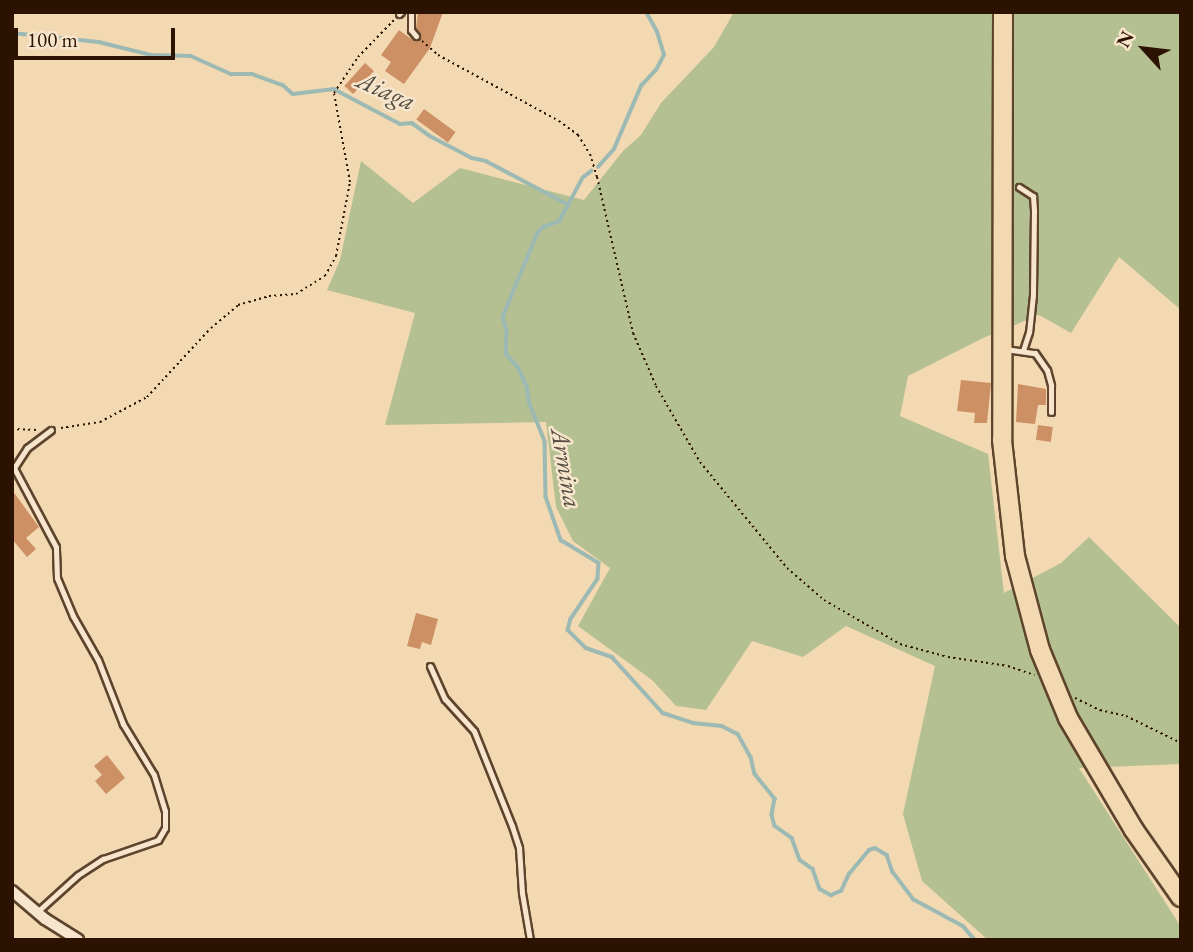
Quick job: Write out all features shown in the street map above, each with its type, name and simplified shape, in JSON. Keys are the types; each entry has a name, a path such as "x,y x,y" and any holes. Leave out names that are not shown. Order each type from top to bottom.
{"main road":[{"path":"1003,12 1002,440 1009,518 1027,607 1054,685 1092,763 1181,897"}],"street":[{"path":"12,891 78,940"}],"lane":[{"path":"411,12 411,30 416,36"},
{"path":"1019,187 1033,196 1034,211 1033,295 1029,332 1023,350"},
{"path":"1002,349 1035,353 1047,370 1051,385 1051,412"},
{"path":"37,912 78,875 103,859 158,840 165,828 165,811 154,775 123,724 98,660 73,616 57,578 57,547 14,468 27,448 51,430"},
{"path":"430,666 445,699 474,731 512,826 519,848 522,893 530,940"}],"path":[{"path":"12,429 51,430 100,422 148,397 211,328 238,305 269,296 296,294 325,276 335,256 349,182 334,93 358,57 400,13"},
{"path":"416,36 438,55 559,121 578,135 590,153 633,332 656,386 701,462 787,568 824,600 900,644 948,657 1008,666 1054,685 1100,710 1126,716 1181,744"}],"green space":[{"path":"734,12 1181,12 1181,310 1119,257 1071,333 1039,315 983,338 908,376 900,416 988,454 1004,593 1061,563 1089,537 1181,628 1181,764 1079,768 1181,927 1181,940 988,940 922,881 903,814 935,666 846,626 803,657 752,641 706,710 676,706 652,680 578,626 610,568 573,541 556,507 546,422 385,425 415,313 327,290 340,260 361,161 413,203 460,168 584,200 623,151 641,135 661,103 714,47"}],"building":[{"path":"418,12 443,12 430,48 404,84 385,71 391,62 381,55 399,30 414,41 420,40 421,34 416,28"},
{"path":"365,63 374,71 353,94 344,86"},
{"path":"424,109 456,132 448,142 416,120"},
{"path":"961,380 991,383 987,423 974,423 975,413 957,411"},
{"path":"1018,384 1046,389 1046,405 1038,405 1035,424 1016,422"},
{"path":"1038,425 1053,427 1051,442 1036,440"},
{"path":"12,490 39,527 26,538 36,549 27,557 12,539"},
{"path":"416,613 438,619 431,645 422,642 420,649 407,646"},
{"path":"107,755 125,778 106,794 95,781 102,775 94,766"}],"waterway":[{"name":"Armina","path":"598,167 614,149 641,86 656,70 664,55 657,32 646,12"},
{"name":"Aiaga","path":"12,33 99,42 151,55 191,56 231,74 252,74 283,85 293,94 334,89 400,124 412,123 430,136 472,158 486,161 569,205"},
{"name":"Armina","path":"592,171 583,178 560,221 544,227 538,233 503,317 507,331 506,354 518,367 527,386 530,404 545,441 546,497 561,540 599,563 598,579 571,619 568,630 586,648 612,657 663,713 693,723 722,726 738,734 751,757 755,774 775,799 772,815 775,826 792,838 800,860 813,869 820,889 831,895 841,891 849,874 869,850 875,848 887,855 893,872 913,899 963,926 975,940"}]}
